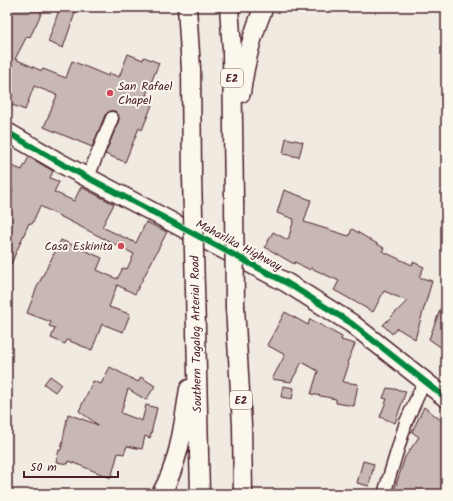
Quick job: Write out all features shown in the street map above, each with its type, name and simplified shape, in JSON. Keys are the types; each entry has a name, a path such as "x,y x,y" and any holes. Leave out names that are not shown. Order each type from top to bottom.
{"highway":[{"name":"Southern Tagalog Arterial Road","path":"187,7 191,70 192,177 200,494"},
{"name":"E2","path":"229,7 232,50 235,307 242,426 243,494"},
{"path":"233,149 244,69 256,26 264,7"},
{"name":"Maharlika Highway","path":"7,132 287,283 351,323 446,398"},
{"path":"161,494 169,479 179,451 197,339"}],"lane":[{"path":"88,177 112,118"},
{"path":"384,494 406,422 424,382"}],"building":[{"path":"7,7 33,7 42,12 30,37 27,36 15,59 42,71 43,69 66,78 72,61 108,76 109,73 119,77 128,54 143,60 144,57 159,63 146,95 152,97 149,104 152,105 142,130 139,128 125,162 105,154 119,120 118,114 115,111 111,111 105,115 92,147 44,127 57,95 34,86 25,110 7,103"},
{"path":"60,7 77,7 63,48 48,42"},
{"path":"286,138 303,142 299,157 283,154"},
{"path":"29,157 53,171 50,178 59,182 54,192 74,201 81,187 114,204 102,227 136,243 146,222 167,232 135,294 117,285 109,307 130,314 123,332 102,324 92,350 67,340 65,344 51,338 55,328 49,326 51,322 27,313 37,287 61,240 102,258 97,270 117,279 123,268 127,269 134,254 40,206 32,224 29,223 7,273 7,204 13,190 7,187 7,177 12,166 22,170"},
{"path":"284,190 311,200 304,222 349,236 352,229 384,248 382,251 412,265 413,262 424,267 419,277 432,281 415,339 397,328 392,334 383,325 407,301 384,291 373,312 334,290 339,281 311,268 310,270 295,262 294,264 265,247 273,232 288,240 294,219 277,213"},
{"path":"446,297 446,351 429,339"},
{"path":"285,312 308,325 310,319 342,337 341,340 355,344 347,363 349,364 343,382 358,384 354,406 336,403 336,399 311,394 318,371 302,362 291,382 272,379 285,355 267,345"},
{"path":"110,367 138,382 141,377 155,386 146,400 128,389 121,413 142,421 146,405 157,408 150,438 145,436 142,449 127,446 124,454 118,453 111,478 69,461 68,464 56,462 59,450 61,450 68,414 98,425 79,411 93,381 101,384"},
{"path":"50,376 61,384 55,392 44,384"},
{"path":"283,386 294,388 292,399 281,397"},
{"path":"387,388 406,391 395,423 380,417 387,399 383,398"},
{"path":"424,407 446,424 446,494 393,494 405,457 419,437 412,432"},
{"path":"363,461 374,464 369,486 357,483"}],"cycle path":[{"path":"7,132 62,164 287,283 351,323 446,398"}],"place":[{"name":"San Rafael Chapel","path":"110,93"},
{"name":"Casa Eskinita","path":"121,246"}]}
